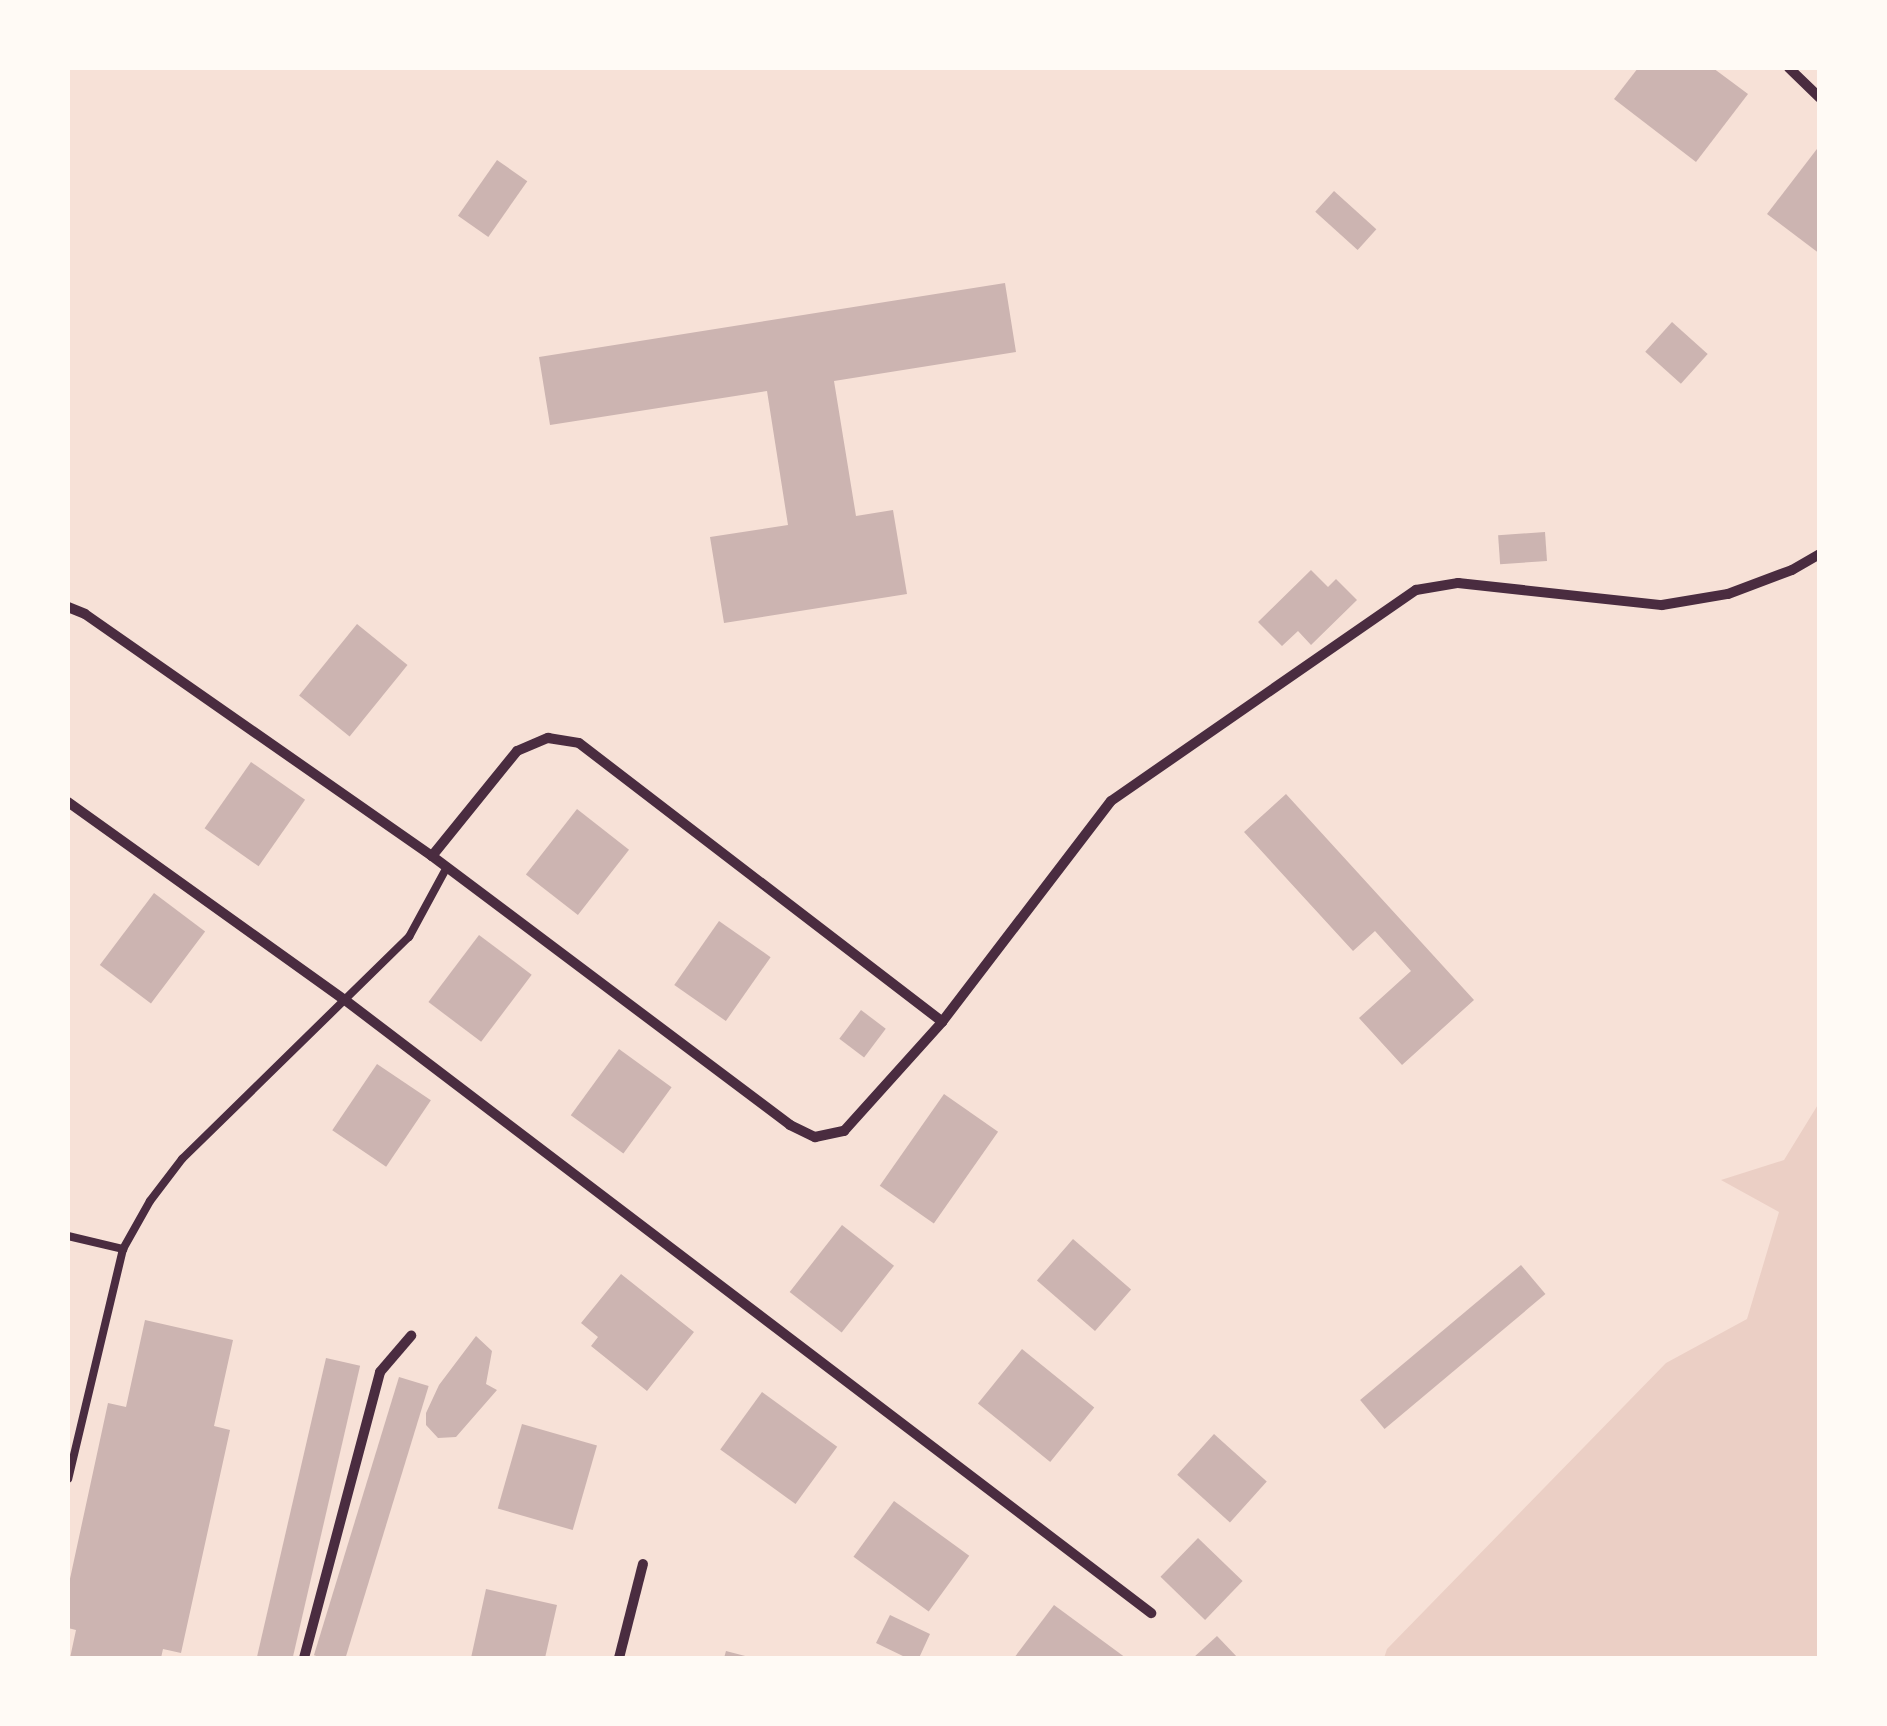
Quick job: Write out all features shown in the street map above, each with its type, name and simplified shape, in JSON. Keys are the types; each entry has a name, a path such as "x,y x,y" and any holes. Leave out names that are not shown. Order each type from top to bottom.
{"street":[{"path":"1789,68 1820,98"},
{"path":"68,607 85,614 432,856 790,1126 815,1137 844,1131 942,1022 1111,801 1416,590 1458,583 1662,605 1728,594 1792,570 1820,554"},
{"path":"432,856 517,752 548,738 579,744 942,1022"},
{"path":"68,802 345,1000 1152,1613"},
{"path":"304,1658 380,1372 411,1336"},
{"path":"619,1658 643,1564"}],"lane":[{"path":"68,1479 123,1249 150,1201 182,1159 409,937 447,867"},
{"path":"68,1236 123,1249"}],"shaded area":[{"path":"1819,1103 1819,1658 1384,1658 1387,1649 1666,1363 1747,1319 1779,1212 1721,1180 1784,1160"}],"building":[{"path":"1638,68 1713,68 1748,94 1696,162 1614,99"},
{"path":"1820,145 1820,254 1767,214"},
{"path":"497,160 527,181 488,237 458,216"},
{"path":"1334,191 1376,229 1358,250 1315,212"},
{"path":"1005,283 1016,352 834,381 856,516 893,510 907,594 724,623 710,537 788,525 767,391 550,425 539,357"},
{"path":"1672,322 1708,354 1681,384 1645,352"},
{"path":"1545,532 1547,561 1500,564 1498,535"},
{"path":"1311,570 1328,587 1336,579 1357,600 1311,645 1298,631 1282,646 1258,622"},
{"path":"357,624 408,665 350,736 299,695"},
{"path":"251,762 305,800 259,866 205,828"},
{"path":"1286,794 1474,1000 1402,1065 1359,1018 1411,971 1375,931 1353,951 1244,832"},
{"path":"577,809 629,850 578,915 526,874"},
{"path":"154,893 205,932 151,1003 100,965"},
{"path":"719,921 771,957 726,1021 674,985"},
{"path":"479,935 532,975 481,1042 428,1002"},
{"path":"861,1010 886,1029 864,1057 839,1039"},
{"path":"619,1049 672,1087 623,1154 571,1115"},
{"path":"377,1064 431,1100 386,1167 332,1130"},
{"path":"944,1094 998,1132 934,1224 880,1186"},
{"path":"842,1225 894,1266 842,1333 790,1292"},
{"path":"1073,1239 1131,1290 1095,1331 1037,1281"},
{"path":"1521,1265 1545,1294 1385,1429 1360,1400"},
{"path":"621,1274 694,1332 647,1391 591,1346 598,1337 581,1323"},
{"path":"145,1320 233,1340 214,1426 230,1430 181,1653 163,1649 161,1658 70,1658 76,1630 68,1628 68,1588 108,1403 126,1407"},
{"path":"476,1336 492,1351 486,1384 497,1390 456,1437 438,1438 426,1425 426,1413 439,1385"},
{"path":"1022,1349 1094,1408 1050,1462 978,1403"},
{"path":"326,1358 360,1366 293,1658 257,1658"},
{"path":"399,1377 429,1386 346,1658 314,1655"},
{"path":"762,1392 837,1447 796,1504 720,1449"},
{"path":"522,1424 597,1445 573,1530 498,1509"},
{"path":"1214,1434 1267,1482 1230,1522 1177,1475"},
{"path":"894,1501 969,1556 929,1611 853,1557"},
{"path":"1198,1538 1243,1581 1205,1620 1160,1577"},
{"path":"486,1589 557,1605 545,1658 471,1658"},
{"path":"1054,1605 1126,1658 1014,1658"},
{"path":"890,1615 930,1634 919,1658 907,1658 876,1643"},
{"path":"1217,1636 1238,1658 1193,1658"},
{"path":"726,1651 749,1657 749,1658 724,1658"}]}
